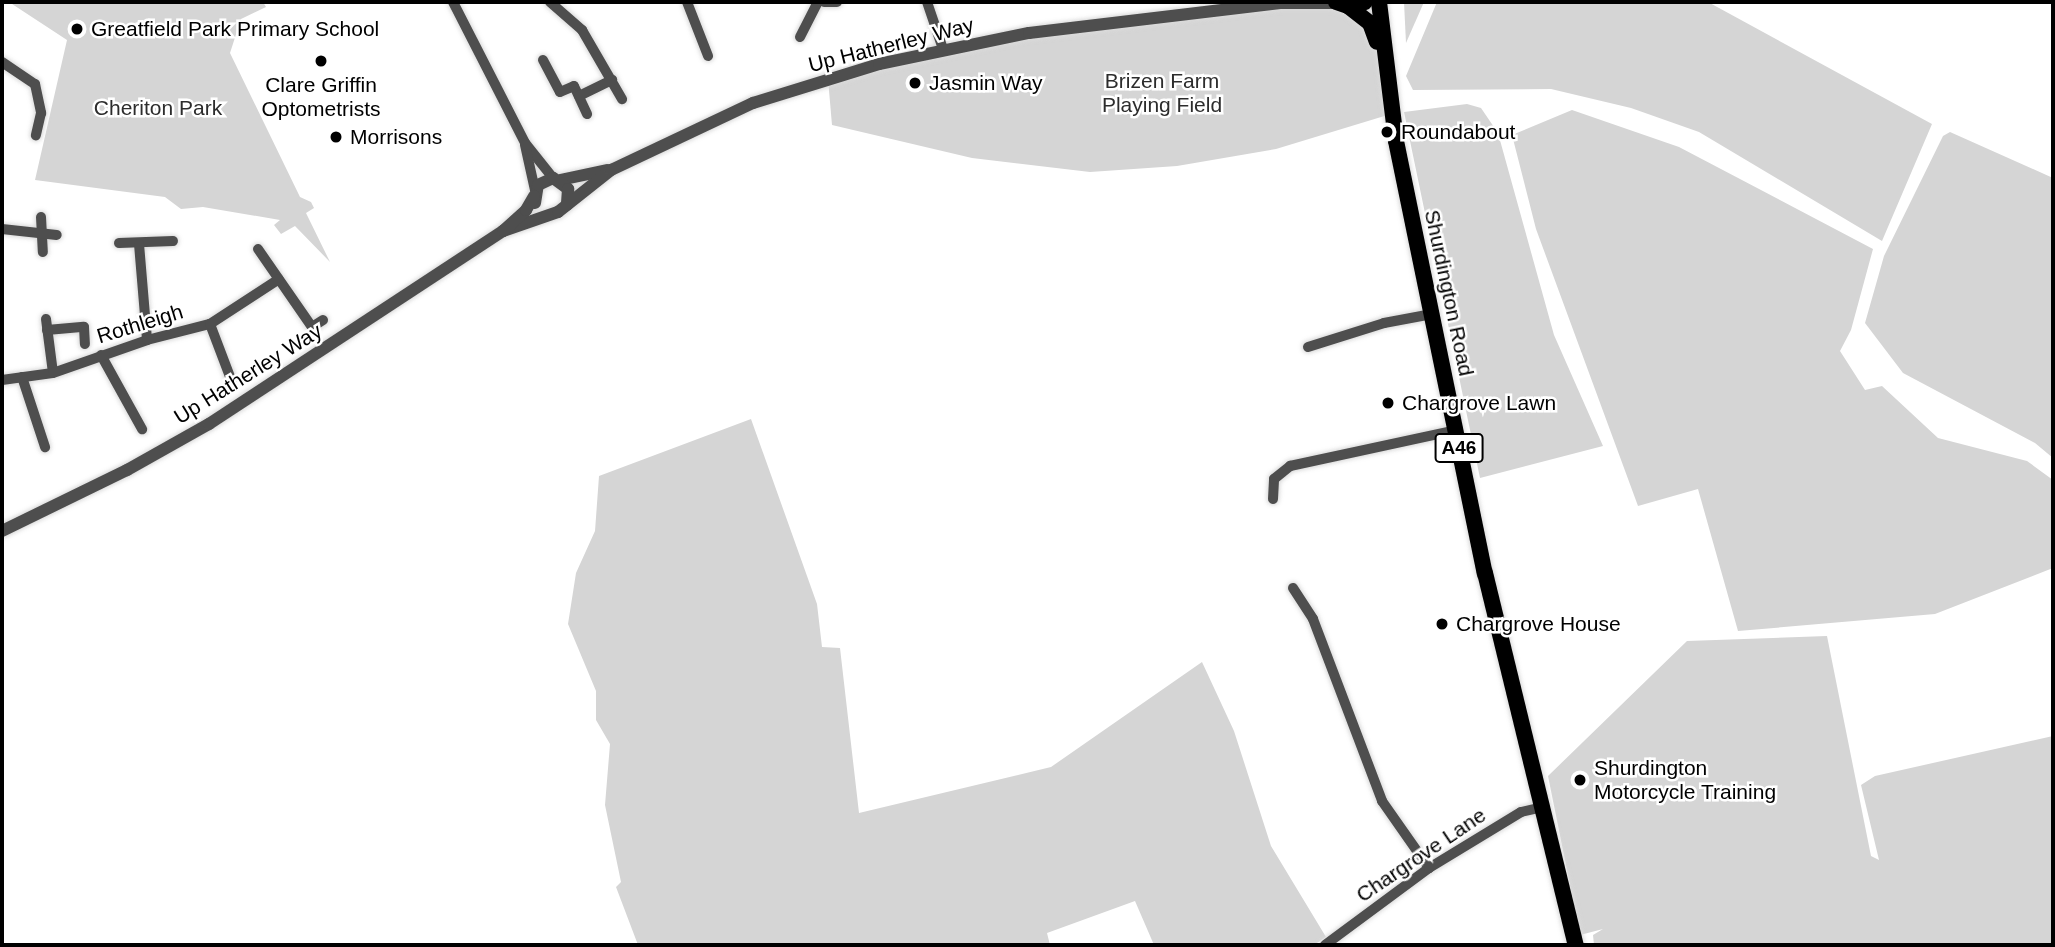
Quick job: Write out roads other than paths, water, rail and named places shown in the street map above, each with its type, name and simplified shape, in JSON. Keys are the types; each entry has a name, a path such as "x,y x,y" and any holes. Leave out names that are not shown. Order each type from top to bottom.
{"main road":[{"path":"1341,4 1365,2"},
{"name":"Shurdington Road","path":"1379,2 1383,57 1456,430 1576,945"},
{"name":"Shurdington Road","path":"1341,4 1370,23 1383,57"}],"street":[{"path":"453,2 525,143 569,191 567,205 552,214 538,208 525,143"},
{"path":"550,2 583,30 622,99"},
{"path":"687,2 707,37 708,56"},
{"path":"800,37 818,2"},
{"path":"824,2 837,2"},
{"path":"927,2 943,49"},
{"name":"Up Hatherley Way","path":"567,205 611,170 753,103 943,49 1029,33 1282,2 1341,4"},
{"path":"543,60 560,92 574,86 587,114"},
{"path":"2,62 38,81 41,113 36,135"},
{"path":"579,96 612,80"},
{"name":"Up Hatherley Way","path":"556,179 611,170"},
{"path":"534,193 556,179"},
{"name":"Up Hatherley Way","path":"2,531 127,470 209,424 503,231 526,210 534,193"},
{"name":"Up Hatherley Way","path":"503,231 552,214"},
{"path":"2,229 57,235"},
{"path":"38,233 43,252"},
{"path":"119,243 173,241"},
{"path":"139,244 147,340"},
{"path":"258,248 312,327 323,320"},
{"name":"Rothleigh","path":"2,380 53,373 147,340 210,324 279,279"},
{"path":"1308,347 1384,323 1432,314"},
{"path":"210,324 232,382"},
{"path":"53,373 46,325 84,327 85,344"},
{"path":"101,355 142,429"},
{"path":"22,377 45,447"},
{"path":"1273,499 1274,480 1290,466 1456,430"},
{"path":"39,435 52,431"},
{"path":"1293,587 1313,619 1382,801 1429,868"},
{"name":"Chargrove Lane","path":"1325,945 1429,868 1521,813 1542,807"}],"place":[{"name":"Greatfield Park Primary School","path":"77,29"},
{"name":"Clare Griffin Optometrists","path":"321,61"},
{"name":"Jasmin Way","path":"915,83"},
{"name":"Roundabout","path":"1387,132"},
{"name":"Morrisons","path":"336,137"},
{"name":"Chargrove Lawn","path":"1388,403"},
{"name":"Chargrove House","path":"1442,624"},
{"name":"Shurdington Motorcycle Training","path":"1580,780"}],"park label":[{"name":"Brizen Farm Playing Field","path":"1162,93"},
{"name":"Cheriton Park","path":"158,108"}]}
